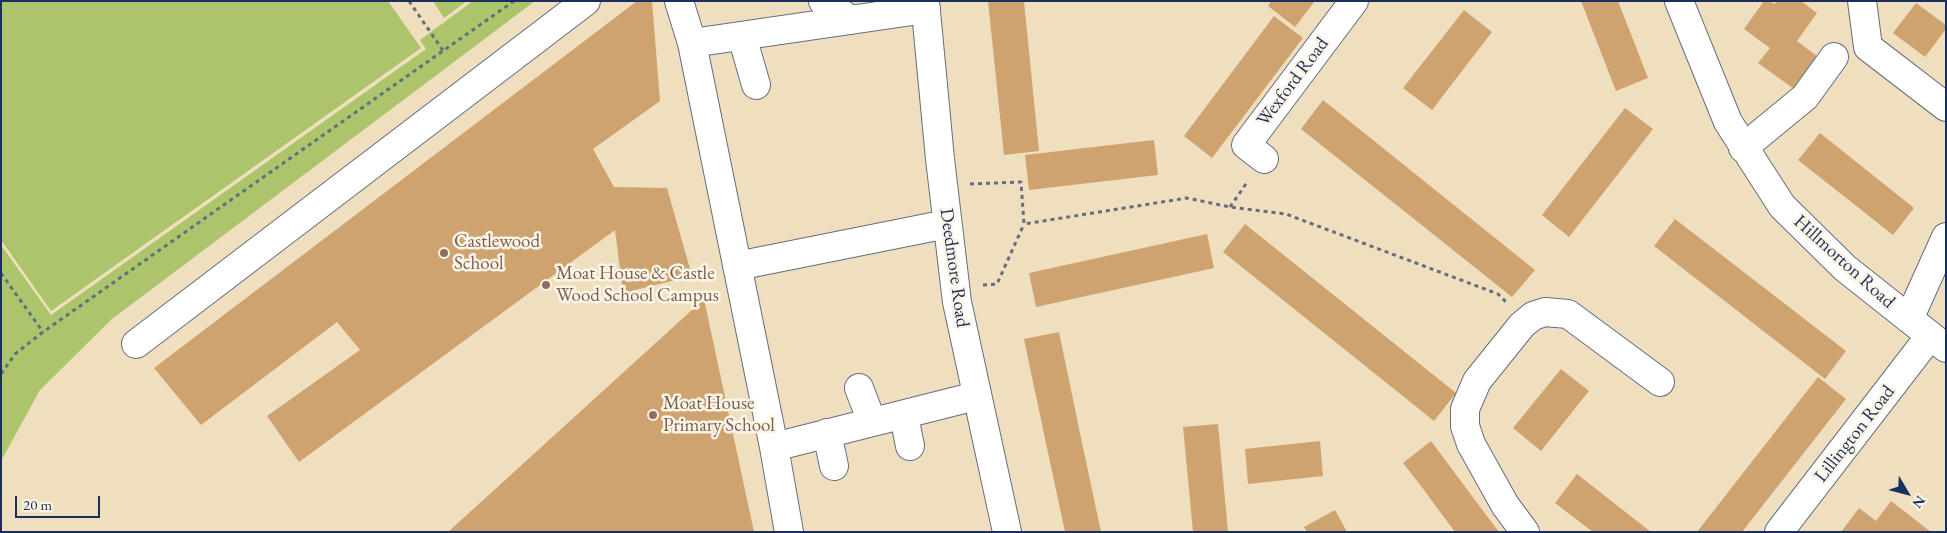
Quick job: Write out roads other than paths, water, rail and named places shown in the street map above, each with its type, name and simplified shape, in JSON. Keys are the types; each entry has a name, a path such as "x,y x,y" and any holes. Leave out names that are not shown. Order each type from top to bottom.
{"street":[{"path":"136,344 586,1"},
{"path":"679,1 692,43 774,447 789,532"},
{"path":"823,1 851,20"},
{"name":"Wexford Road","path":"1264,159 1246,145 1354,1"},
{"name":"Hillmorton Road","path":"1679,1 1714,92 1743,148 1782,206 1814,240 1845,268 1928,334"},
{"path":"1862,1 1868,47 1946,107"},
{"path":"692,43 851,20 926,5"},
{"name":"Deedmore Road","path":"926,5 942,182 955,287 976,396 1007,532"},
{"path":"742,36 756,85"},
{"path":"1743,148 1804,97 1834,56"},
{"path":"737,266 947,224"},
{"name":"Lillington Road","path":"1779,532 1928,334 1946,237"},
{"path":"1525,532 1505,505 1471,444 1465,426 1464,409 1477,381 1528,320 1545,312 1568,314 1660,382"},
{"path":"859,388 872,422"},
{"path":"774,447 872,422 904,416 976,396"},
{"path":"904,416 910,446"},
{"path":"827,433 834,466"}],"place":[{"name":"Castlewood School","path":"444,253"},
{"name":"Moat House & Castle Wood School Campus","path":"546,285"},
{"name":"Moat House Primary School","path":"653,415"}]}
